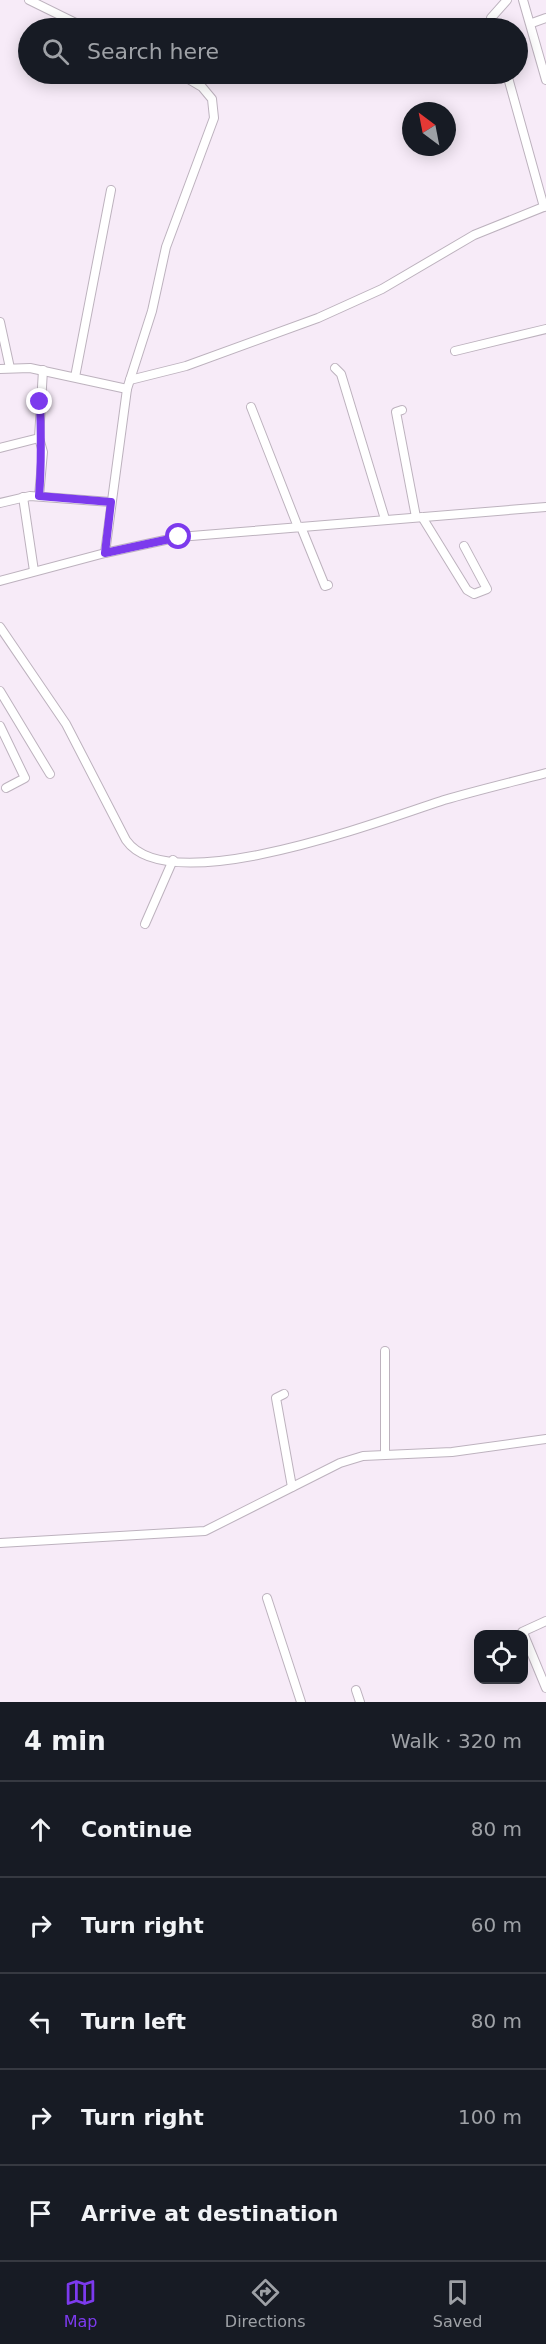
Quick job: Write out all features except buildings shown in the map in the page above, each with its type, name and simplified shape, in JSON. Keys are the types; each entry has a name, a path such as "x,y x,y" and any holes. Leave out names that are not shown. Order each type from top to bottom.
{"street":[{"path":"29,0 66,18"},
{"path":"490,18 507,0"},
{"path":"524,0 546,81"},
{"path":"532,23 546,18"},
{"path":"105,553 128,385 152,311 166,247 214,118 212,99 197,84"},
{"path":"0,369 43,370 128,385 318,318 382,289 474,235 545,207 510,84"},
{"path":"75,377 111,190"},
{"path":"0,321 10,368"},
{"path":"455,351 546,329"},
{"path":"335,368 341,374 385,519"},
{"path":"39,496 43,452 39,438 43,370"},
{"path":"251,407 299,527 325,586 328,585"},
{"path":"402,410 396,412 419,517 467,590 474,594 487,589 464,546"},
{"path":"0,448 39,438"},
{"path":"0,503 23,497 39,496 111,502"},
{"path":"23,497 34,571"},
{"path":"0,581 105,553 179,537 546,507"},
{"path":"0,627 66,724 133,850 146,856 173,860 217,860 299,847 374,826 444,800 546,773"},
{"path":"0,690 50,774"},
{"path":"0,726 25,778 6,788"},
{"path":"145,924 173,860"},
{"path":"385,1351 386,1454"},
{"path":"284,1395 276,1398 292,1486"},
{"path":"0,1543 205,1531 340,1463 363,1456 452,1452 546,1439"},
{"path":"267,1598 302,1702"},
{"path":"526,1630 546,1621"},
{"path":"528,1647 546,1688"},
{"path":"356,1690 360,1702"}],"route":[{"path":"40,402 39,438 43,452 39,496 111,502 105,553 179,537"}]}
